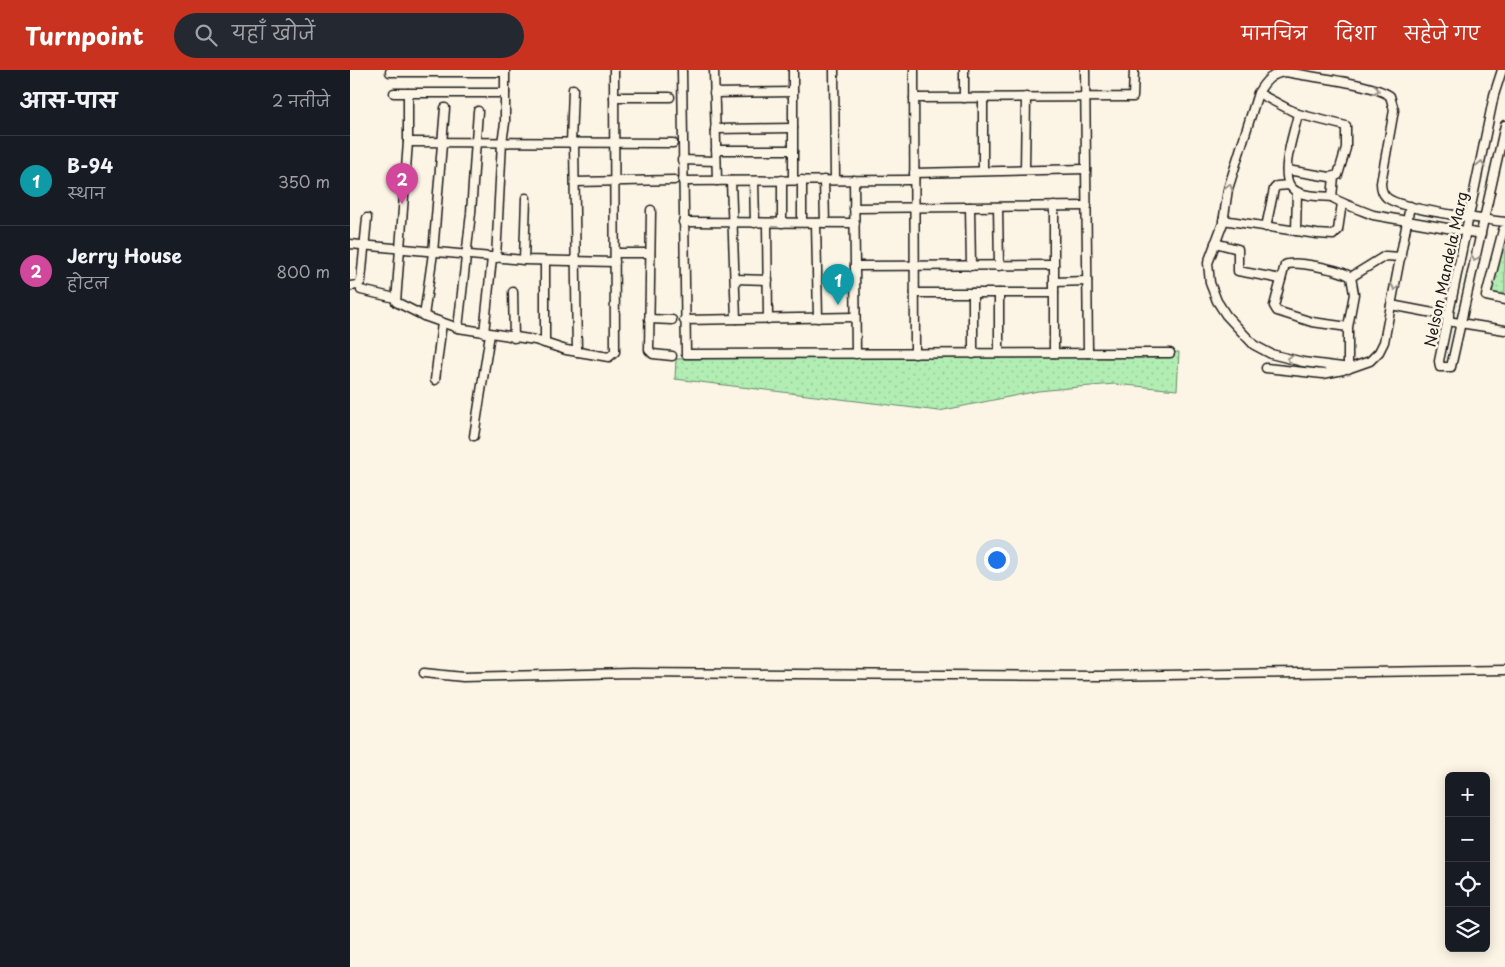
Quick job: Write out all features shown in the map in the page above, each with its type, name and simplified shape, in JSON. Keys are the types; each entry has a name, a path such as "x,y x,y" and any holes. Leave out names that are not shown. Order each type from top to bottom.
{"street":[{"path":"408,93 408,142 395,298 398,304 458,328 545,343 577,352 609,357 614,355 614,70"},
{"path":"682,70 684,351 688,355 1170,353"},
{"path":"714,70 717,181"},
{"path":"793,70 793,180"},
{"path":"834,70 835,180"},
{"path":"914,70 915,354"},
{"path":"964,70 964,98"},
{"path":"1085,70 1088,353"},
{"path":"914,98 1133,97 1134,70"},
{"name":"Nelson Mandela Marg","path":"1502,70 1494,95 1438,364 1440,367 1448,369 1451,367 1505,125"},
{"path":"390,72 505,71 505,123 494,258 487,334 474,436"},
{"path":"1346,369 1271,354 1262,350 1248,339 1226,315 1213,290 1208,267 1223,220 1228,189 1258,93 1272,76 1286,72 1374,89 1390,96 1394,110 1384,161 1381,189 1391,200 1410,206 1469,218 1505,222"},
{"path":"573,89 577,352"},
{"path":"714,93 793,92"},
{"path":"394,93 505,93"},
{"path":"1258,93 1298,114 1346,126 1348,135 1344,158 1340,171 1334,177 1332,197"},
{"path":"614,97 670,97"},
{"path":"983,98 983,171"},
{"path":"1026,98 1026,170"},
{"path":"424,316 433,253 445,108"},
{"path":"458,328 477,142 478,111"},
{"path":"1298,114 1289,150 1287,170 1289,185 1297,192 1332,197 1373,215 1480,234"},
{"path":"715,130 793,128"},
{"path":"408,142 673,143"},
{"path":"716,150 793,150"},
{"path":"682,160 716,161"},
{"path":"683,181 854,180 983,171 1086,169"},
{"path":"1287,170 1334,177"},
{"path":"575,182 674,180"},
{"path":"754,180 755,222"},
{"path":"782,180 782,222"},
{"path":"802,180 802,222"},
{"path":"824,180 825,222"},
{"path":"854,180 856,354"},
{"path":"731,181 734,222 736,319"},
{"path":"1266,227 1274,189 1277,186 1289,185"},
{"path":"1296,231 1297,192"},
{"path":"524,260 526,198"},
{"path":"1223,220 1318,234 1336,234 1342,203"},
{"path":"1054,206 1054,353"},
{"path":"854,208 1087,206"},
{"path":"1266,368 1333,374 1365,364 1379,352 1384,342 1410,206"},
{"path":"970,207 971,266"},
{"path":"998,207 999,266"},
{"path":"651,210 649,352 672,356"},
{"path":"350,286 360,283 366,245 367,218"},
{"path":"683,222 855,222"},
{"path":"767,222 768,318"},
{"path":"816,222 818,318"},
{"path":"1505,230 1503,230 1486,296 1505,300"},
{"path":"350,244 494,258 614,262"},
{"path":"1215,244 1238,249 1238,271 1281,279"},
{"path":"614,253 650,253"},
{"path":"1352,277 1382,257 1401,257"},
{"path":"545,261 545,343"},
{"path":"1348,327 1317,323 1277,311 1274,306 1285,265 1292,263 1332,270 1352,277"},
{"path":"855,266 1054,265"},
{"path":"1346,369 1348,327 1354,294 1352,277"},
{"path":"735,279 768,280"},
{"path":"1054,282 1087,282"},
{"path":"361,290 395,298"},
{"path":"513,292 514,338"},
{"path":"973,293 973,354"},
{"path":"999,293 1000,354"},
{"path":"915,294 1054,293"},
{"path":"1391,305 1448,318 1462,324 1505,330"},
{"path":"684,320 855,317"},
{"path":"649,320 672,320"},
{"path":"435,380 442,323"},
{"path":"424,673 463,677 631,673 1101,676 1505,670"}],"green space":[{"path":"1500,226 1505,227 1505,300 1483,295"},
{"path":"1179,352 1177,390 1115,384 1079,387 1038,391 939,411 675,379 676,359"}],"place":[{"name":"Jerry House","path":"402,204"},
{"name":"B-94","path":"838,305"}]}
